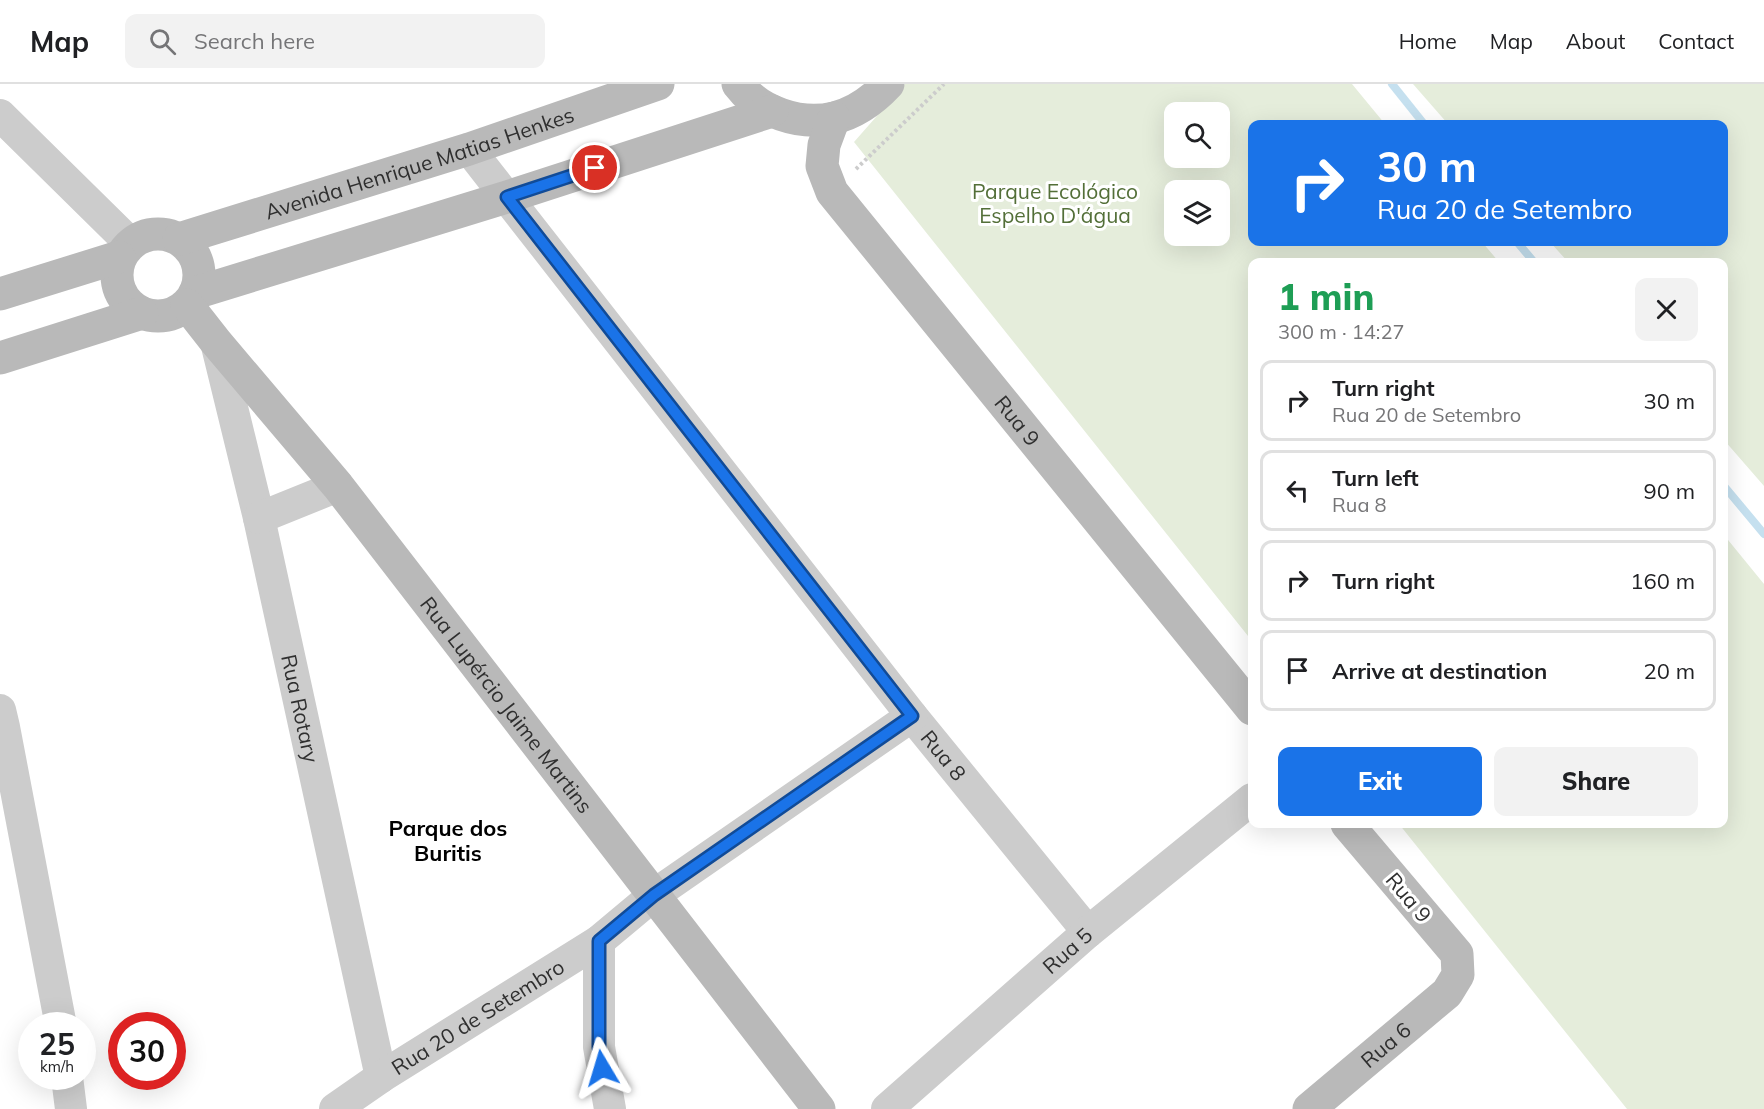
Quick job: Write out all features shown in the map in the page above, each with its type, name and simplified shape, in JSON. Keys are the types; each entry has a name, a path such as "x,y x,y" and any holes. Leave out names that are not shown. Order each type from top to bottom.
{"street":[{"name":"Avenida Henrique Matias Henkes","path":"179,239 469,149 658,84"},
{"path":"738,84 746,94 772,111 802,120 834,118 863,106 888,84"},
{"path":"125,250 116,274 119,291 128,305 142,313 158,316 173,313 191,299 772,111"},
{"path":"0,115 125,250"},
{"name":"Rua 9","path":"834,118 824,145 822,166 832,192 1248,704"},
{"name":"Rua 8","path":"469,149 912,716 1088,932"},
{"path":"0,294 125,250 145,235 163,233 179,239 192,251 198,264 200,279 191,299"},
{"name":"Rua Lupércio Jaime Martins","path":"191,299 216,342 338,486 819,1109"},
{"path":"0,358 142,313"},
{"name":"Rua Rotary","path":"216,342 259,518 381,1077"},
{"path":"259,518 338,486"},
{"path":"0,710 58,1012"},
{"name":"Rua 20 de Setembro","path":"335,1109 381,1077 599,941 654,895 912,716"},
{"name":"Rua 5","path":"887,1109 1088,932 1248,802"},
{"name":"Rua 9","path":"1350,828 1457,954 1458,975"},
{"path":"599,941 599,1047 610,1109"},
{"name":"Rua 6","path":"1309,1109 1447,993 1458,975"},
{"path":"69,1090 71,1109"}],"path":[{"path":"832,192 944,84"}],"green space":[{"name":"Parque Ecológico Espelho D'água","path":"905,84 1352,84 1382,120 1248,120 1248,246 1485,246 1496,258 1248,258 1248,636 854,142"},
{"path":"1413,84 1764,84 1764,486 1728,445 1728,258 1564,258 1554,246 1728,246 1728,120 1444,120"},
{"path":"1728,540 1764,584 1764,1109 1627,1109 1402,828 1728,828"}],"waterway":[{"path":"1392,84 1421,120"},
{"path":"1520,246 1531,258"},
{"path":"1728,491 1764,534"}],"district":[{"name":"Parque dos Buritis","path":"448,840"}],"route":[{"path":"595,168 507,197 912,716 654,895 599,941 599,1047 602,1068"}]}
